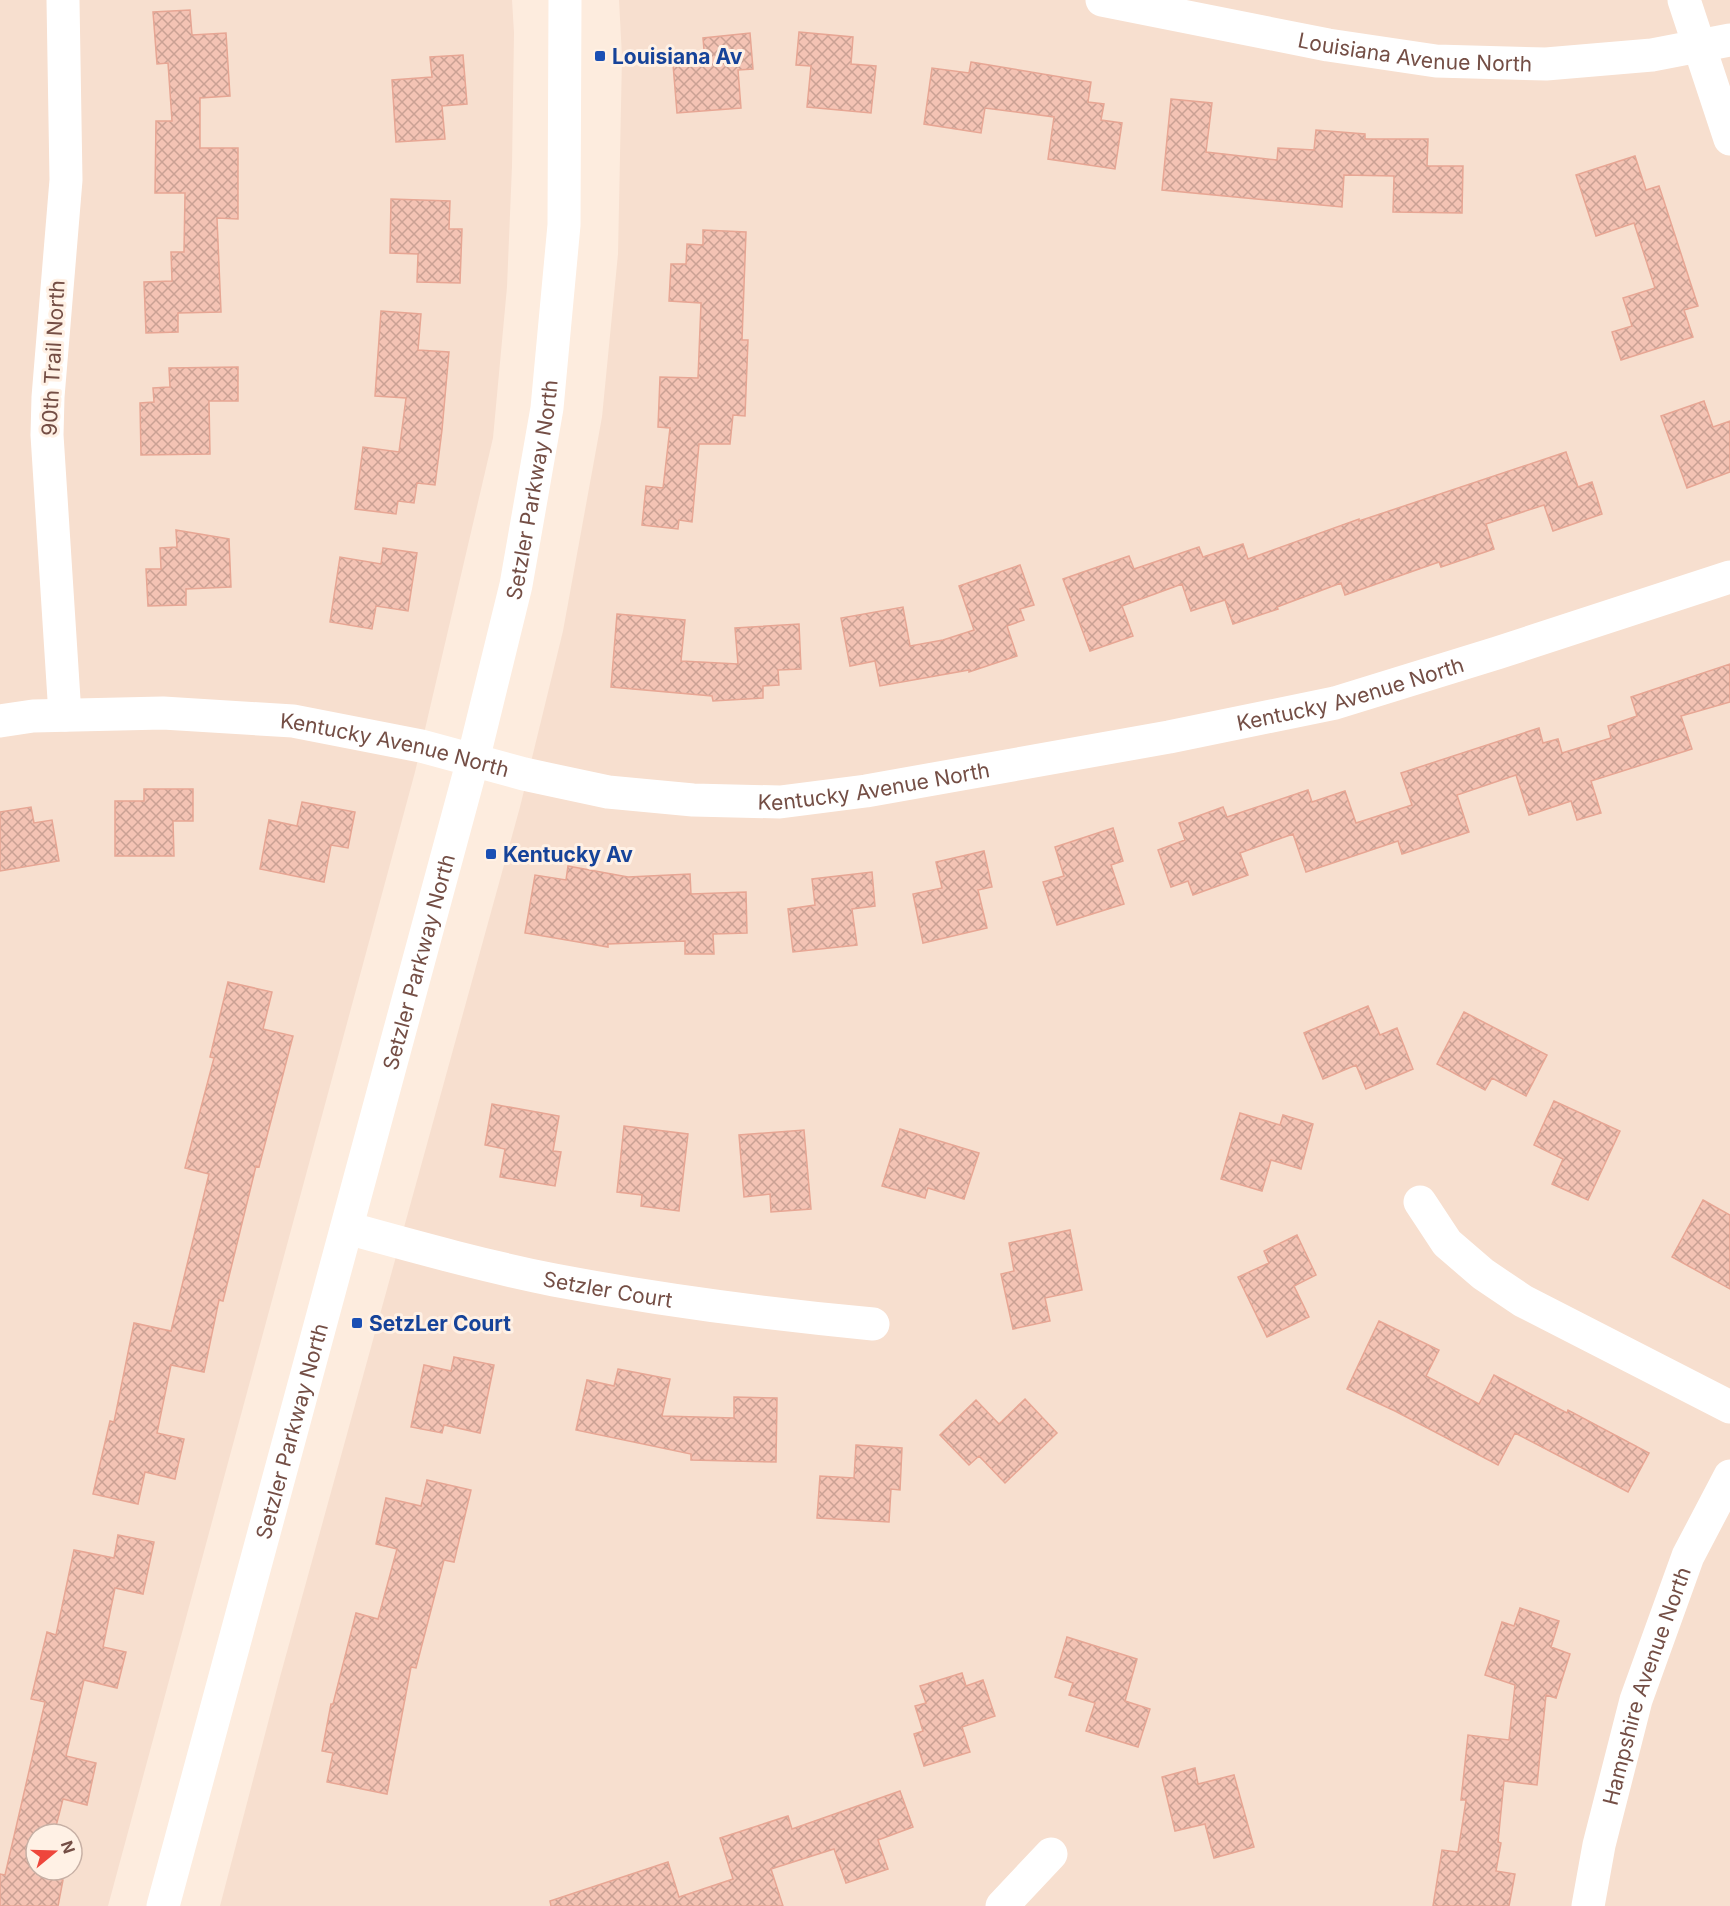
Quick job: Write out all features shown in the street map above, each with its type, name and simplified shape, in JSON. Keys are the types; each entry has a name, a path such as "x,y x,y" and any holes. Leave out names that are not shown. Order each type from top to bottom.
{"street":[{"name":"90th Trail North","path":"63,0 66,180 48,386 47,435 65,716"},
{"name":"Setzler Parkway North","path":"163,1906 473,760 516,585 547,408 564,225 565,0"},
{"name":"Louisiana Avenue North","path":"1102,0 1328,45 1436,61 1546,64 1652,55 1715,43"},
{"path":"1684,0 1715,43 1730,139"},
{"name":"Kentucky Avenue North","path":"0,721 33,716 163,713 293,722 421,746 524,774 608,792 693,800 780,802 866,791 1169,737 1335,702 1497,653 1730,577"},
{"path":"1420,1202 1447,1243 1482,1274 1523,1301 1730,1407"},
{"name":"Setzler Court","path":"347,1228 450,1256 554,1280 765,1314 873,1323"},
{"name":"Hampshire Avenue North","path":"1588,1906 1599,1845 1636,1700 1688,1556 1730,1476"},
{"path":"1002,1906 1051,1854"}],"shaded area":[{"path":"0,0 512,0 514,33 512,166 507,287 493,438 415,772 108,1906 0,1906"},
{"path":"619,0 1730,0 1730,1906 220,1906 280,1677 520,807 563,631 602,417 618,254 622,57"}],"building":[{"path":"190,10 192,35 226,33 230,96 200,98 200,148 238,148 238,219 217,218 221,312 178,313 178,332 146,333 144,282 172,281 171,252 184,252 185,193 155,193 156,121 172,121 168,63 157,64 153,12"},
{"path":"799,32 853,37 851,64 876,66 871,113 807,107 811,66 796,65"},
{"path":"750,33 753,69 738,70 741,108 677,113 673,64 705,62 703,38"},
{"path":"463,55 467,104 442,106 445,139 396,142 392,80 432,77 430,57"},
{"path":"971,62 1091,82 1088,102 1104,104 1101,120 1122,123 1115,169 1048,159 1054,117 985,108 981,133 924,124 932,68 969,73"},
{"path":"1171,99 1212,103 1206,152 1277,160 1278,148 1314,150 1316,130 1365,134 1365,139 1428,139 1427,166 1463,166 1462,213 1393,212 1394,176 1344,175 1342,207 1162,190"},
{"path":"1635,156 1646,190 1659,186 1698,306 1684,310 1693,337 1621,360 1612,332 1632,326 1623,298 1655,288 1634,223 1596,236 1576,175"},
{"path":"391,199 450,201 449,229 462,229 460,283 417,282 418,254 390,253"},
{"path":"703,230 746,232 742,340 748,340 745,416 733,415 730,444 699,444 692,522 679,520 678,529 642,525 646,486 663,488 670,428 658,427 660,377 698,378 701,303 669,301 671,264 686,264 687,244 703,245"},
{"path":"381,311 421,314 418,350 449,352 435,485 417,483 414,503 398,501 396,514 355,509 363,447 399,452 406,398 375,396"},
{"path":"238,367 238,401 209,401 210,454 141,455 140,403 154,402 153,388 170,387 169,368"},
{"path":"1704,401 1713,427 1730,421 1730,472 1687,488 1661,416"},
{"path":"1566,452 1578,487 1592,482 1602,514 1553,531 1544,505 1486,524 1494,549 1441,567 1439,562 1345,595 1341,583 1277,607 1278,609 1233,624 1225,600 1191,611 1182,584 1122,606 1133,636 1090,651 1063,579 1129,556 1134,569 1199,547 1203,557 1243,544 1248,559 1359,519 1359,521"},
{"path":"176,530 229,539 231,587 186,589 186,605 148,606 146,569 161,569 160,548 177,547"},
{"path":"383,548 417,553 408,611 376,606 372,629 330,622 340,557 381,564"},
{"path":"1020,565 1034,605 1020,609 1024,620 1007,626 1017,656 969,672 969,670 880,686 875,661 850,666 841,618 903,607 910,646 943,640 974,630 959,586"},
{"path":"617,614 685,620 681,661 738,664 735,628 799,624 801,669 778,670 779,685 763,686 763,698 713,701 712,696 611,687"},
{"path":"1730,664 1730,702 1681,716 1692,749 1591,781 1601,813 1577,820 1571,801 1529,815 1516,775 1457,795 1469,832 1402,854 1398,841 1306,872 1293,834 1240,853 1248,875 1193,895 1188,881 1171,887 1158,850 1185,840 1179,823 1223,807 1227,817 1308,790 1312,802 1345,791 1356,823 1412,805 1401,773 1539,728 1543,743 1558,739 1562,753 1611,738 1608,726 1637,716 1631,697"},
{"path":"144,789 193,789 193,821 173,821 174,856 115,856 115,801 144,801"},
{"path":"302,802 355,812 348,848 331,845 324,882 260,869 269,820 297,826"},
{"path":"31,807 34,823 52,820 59,861 0,871 0,812"},
{"path":"1113,828 1123,861 1111,865 1124,904 1057,925 1043,882 1064,876 1055,847"},
{"path":"984,851 992,887 978,890 987,928 923,943 913,894 942,888 936,862"},
{"path":"568,866 628,877 690,874 691,894 746,892 747,933 713,934 714,954 685,954 685,941 608,944 608,947 525,933 535,875 566,880"},
{"path":"872,872 875,906 852,909 857,945 793,952 788,909 815,905 812,879"},
{"path":"228,982 272,992 263,1029 293,1036 259,1167 256,1166 223,1301 219,1300 204,1372 171,1365 157,1433 184,1439 175,1479 145,1472 138,1504 93,1494 110,1421 114,1422 134,1323 171,1331 209,1174 185,1168 214,1058 210,1057"},
{"path":"1368,1006 1380,1035 1397,1028 1413,1069 1366,1089 1356,1065 1323,1079 1304,1033"},
{"path":"1464,1012 1547,1055 1526,1096 1492,1078 1485,1090 1437,1064"},
{"path":"1554,1101 1620,1131 1588,1200 1552,1184 1563,1159 1534,1145"},
{"path":"492,1104 559,1116 553,1151 561,1152 555,1186 500,1177 505,1149 485,1145"},
{"path":"1240,1113 1280,1125 1283,1115 1313,1124 1301,1169 1271,1160 1262,1191 1221,1179"},
{"path":"624,1126 688,1134 679,1211 641,1206 642,1195 617,1192"},
{"path":"900,1129 979,1153 964,1199 928,1188 925,1198 882,1186"},
{"path":"804,1130 811,1209 771,1212 770,1194 744,1197 739,1135"},
{"path":"1703,1200 1730,1215 1730,1289 1672,1257"},
{"path":"1070,1230 1082,1290 1045,1298 1050,1321 1013,1329 1001,1274 1014,1271 1009,1243"},
{"path":"1297,1235 1316,1275 1294,1286 1309,1317 1267,1337 1238,1277 1269,1263 1264,1251"},
{"path":"1379,1321 1439,1350 1426,1376 1479,1404 1494,1375 1567,1413 1568,1410 1649,1453 1628,1492 1515,1433 1498,1465 1395,1411 1347,1389"},
{"path":"454,1357 494,1365 480,1433 444,1425 442,1433 411,1427 424,1365 451,1371"},
{"path":"618,1369 670,1379 662,1416 734,1418 734,1397 777,1398 776,1462 691,1460 691,1454 576,1430 587,1380 614,1386"},
{"path":"1025,1399 1057,1433 1005,1483 979,1456 969,1465 940,1435 976,1400 999,1424"},
{"path":"856,1445 902,1448 900,1490 891,1489 889,1522 817,1518 820,1476 854,1478"},
{"path":"427,1480 471,1490 454,1562 444,1560 416,1668 411,1667 387,1794 327,1782 333,1753 322,1751 331,1704 333,1704 356,1613 378,1619 397,1549 376,1544 386,1498 421,1506"},
{"path":"118,1535 154,1542 143,1594 115,1588 103,1647 126,1652 117,1688 84,1680 66,1756 96,1763 87,1805 63,1799 57,1822 24,1822 24,1882 63,1882 58,1906 0,1906 0,1874 5,1875 45,1702 31,1699 47,1632 56,1635 74,1550 114,1558"},
{"path":"1520,1608 1559,1621 1551,1647 1570,1654 1556,1698 1546,1695 1537,1785 1504,1781 1498,1842 1501,1843 1496,1871 1515,1874 1509,1906 1433,1906 1442,1850 1458,1852 1466,1800 1461,1800 1468,1735 1509,1740 1515,1685 1485,1675 1502,1622 1514,1626"},
{"path":"1067,1637 1137,1659 1125,1701 1150,1709 1138,1747 1086,1731 1095,1703 1069,1695 1073,1683 1055,1677"},
{"path":"962,1673 966,1686 983,1680 995,1716 962,1727 970,1752 924,1766 914,1734 923,1731 915,1706 926,1703 920,1686"},
{"path":"1195,1768 1198,1784 1234,1775 1254,1847 1214,1858 1205,1824 1175,1831 1162,1777"},
{"path":"900,1791 913,1827 878,1840 888,1869 846,1883 834,1849 771,1869 783,1906 551,1906 550,1901 668,1862 679,1897 733,1879 720,1838 788,1816 792,1829"}],"place":[{"name":"Louisiana Av","path":"600,56"},
{"name":"Kentucky Av","path":"491,854"},
{"name":"SetzLer Court","path":"357,1323"}]}
